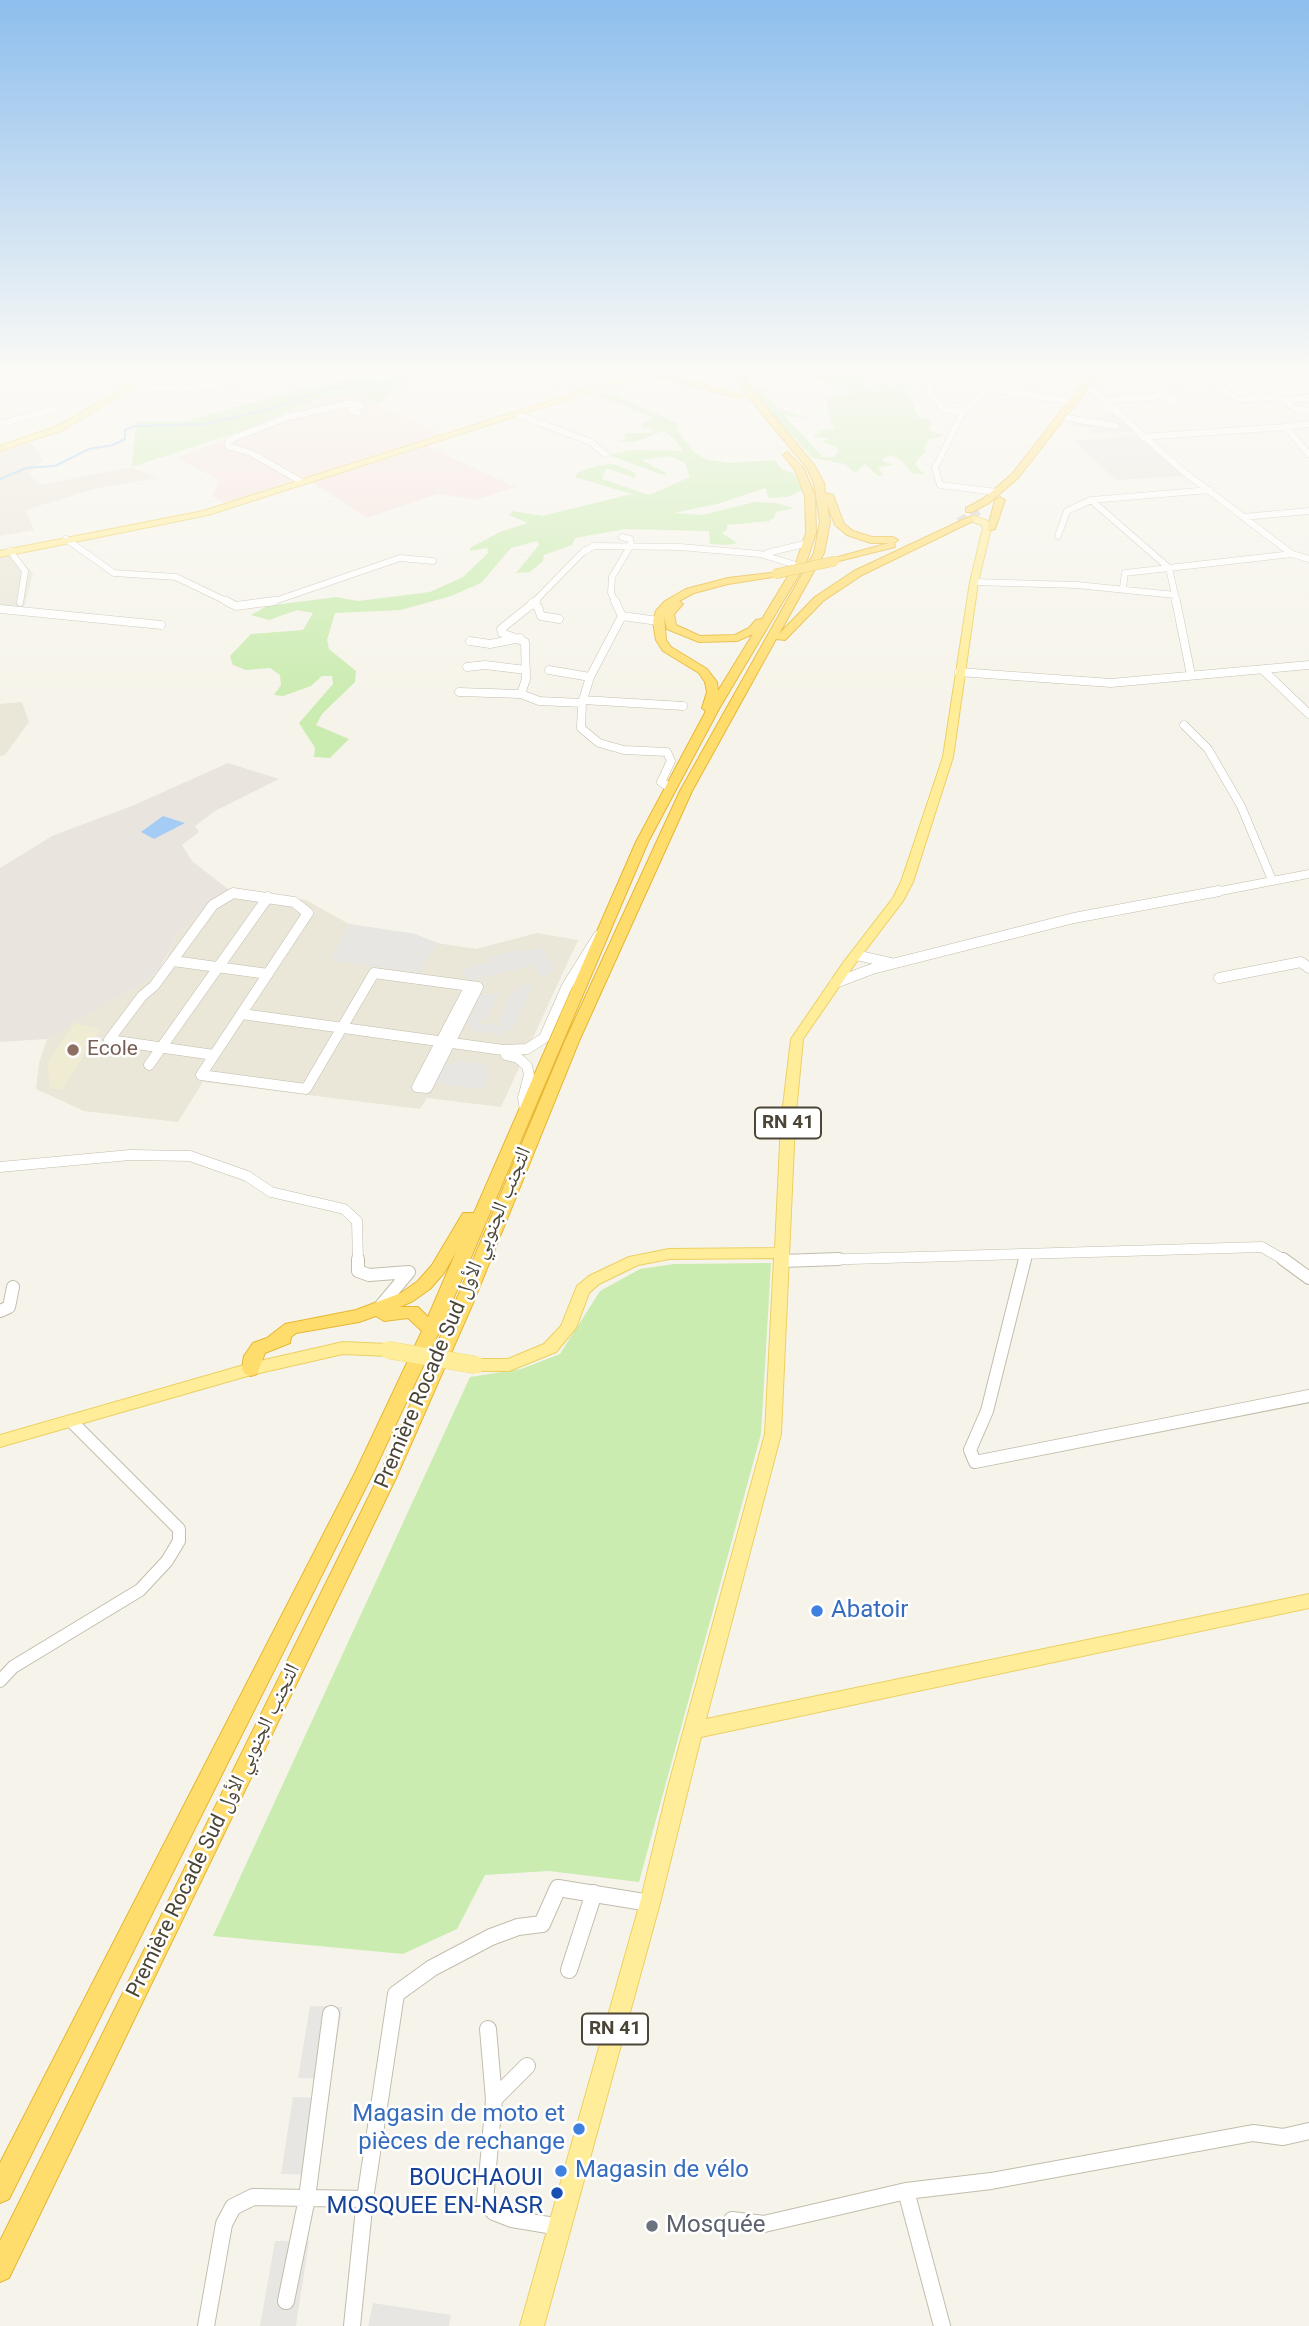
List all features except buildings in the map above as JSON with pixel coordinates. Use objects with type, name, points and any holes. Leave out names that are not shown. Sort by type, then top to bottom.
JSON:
[{"type":"highway","name":"Première Rocade Sud التجنب الجنوبي الأول","points":[[0,2190],[364,1473],[431,1330],[642,842],[779,578],[799,566],[808,543],[813,518],[805,483]]},
{"type":"highway","name":"Première Rocade Sud التجنب الجنوبي الأول","points":[[0,2269],[387,1478],[464,1303],[519,1166],[614,945],[686,791],[819,553],[824,532],[824,505],[817,483]]},
{"type":"highway","points":[[821,483],[840,525],[850,533],[880,541],[920,537]]},
{"type":"highway","name":"RN 41","points":[[986,538],[999,496],[1010,483]]},
{"type":"highway","points":[[858,572],[970,517],[1014,483]]},
{"type":"highway","name":"RN 41","points":[[970,517],[1020,483]]},
{"type":"highway","points":[[834,564],[867,558],[970,517]]},
{"type":"highway","points":[[867,558],[956,520],[970,517]]},
{"type":"highway","points":[[779,578],[753,630],[737,638],[699,639],[671,627],[668,620],[672,608],[689,597],[721,586],[779,578],[920,537]]},
{"type":"highway","points":[[716,741],[786,630],[819,599],[858,572],[920,537]]},
{"type":"highway","points":[[689,755],[713,692],[711,682],[703,671],[667,649],[661,640],[658,621],[668,603],[690,591],[728,581],[779,578]]},
{"type":"highway","points":[[251,1369],[255,1352],[291,1328],[376,1311],[407,1297],[424,1285],[438,1269],[472,1212],[489,1192]]},
{"type":"highway","points":[[274,1341],[403,1311],[417,1313],[431,1330]]},
{"type":"main road","points":[[5,552],[205,513],[300,483]]},
{"type":"main road","points":[[970,517],[986,538]]},
{"type":"main road","points":[[970,517],[986,538]]},
{"type":"main road","name":"RN 41","points":[[532,2326],[650,1903],[693,1730],[773,1434],[788,1124],[797,1039],[835,983],[899,899],[907,882],[948,757],[974,582],[986,538]]},
{"type":"main road","points":[[0,1441],[251,1369],[343,1348],[388,1350],[475,1365],[509,1365],[550,1348],[569,1328],[582,1290],[594,1280],[634,1261],[678,1254],[782,1257]]},
{"type":"main road","points":[[693,1730],[1309,1601]]},
{"type":"street","points":[[937,483],[999,496]]},
{"type":"street","points":[[1200,483],[1292,554],[1309,559]]},
{"type":"street","points":[[1058,536],[1067,511],[1091,500],[1209,490]]},
{"type":"street","points":[[1091,500],[1169,568],[1191,676]]},
{"type":"street","points":[[1243,517],[1309,511]]},
{"type":"street","points":[[622,537],[630,539],[631,545],[612,578],[610,589],[622,617]]},
{"type":"street","points":[[66,540],[114,573],[176,577],[236,606],[269,603],[400,558],[433,561]]},
{"type":"street","points":[[760,554],[808,543]]},
{"type":"street","points":[[521,694],[526,670],[525,642],[502,633],[501,629],[588,548],[631,545],[760,554],[799,566]]},
{"type":"street","points":[[5,552],[25,571],[20,603]]},
{"type":"street","points":[[1123,588],[1125,573],[1292,554]]},
{"type":"street","points":[[974,582],[1123,588],[1175,595]]},
{"type":"street","points":[[532,603],[541,616],[559,620]]},
{"type":"street","points":[[0,609],[161,625]]},
{"type":"street","points":[[622,617],[658,621]]},
{"type":"street","points":[[622,617],[590,677],[583,701],[581,728],[599,743],[624,750],[670,754],[671,761],[661,782],[671,788]]},
{"type":"street","points":[[470,641],[490,644],[520,638]]},
{"type":"street","points":[[467,667],[485,665],[526,670]]},
{"type":"street","points":[[959,672],[1111,683],[1309,665]]},
{"type":"street","points":[[549,670],[590,677]]},
{"type":"street","points":[[1263,670],[1309,714]]},
{"type":"street","points":[[459,692],[521,694],[539,701],[683,706]]},
{"type":"street","points":[[1184,725],[1209,749],[1241,806],[1272,880]]},
{"type":"street","points":[[835,983],[894,964],[1124,907],[1309,874]]},
{"type":"street","points":[[214,1055],[109,1040],[173,961],[209,910],[223,897],[238,893],[298,903],[308,913],[201,1075],[306,1089],[374,972],[474,987],[445,1045]]},
{"type":"street","points":[[149,1065],[197,1007],[219,967],[268,897]]},
{"type":"street","points":[[445,1045],[511,1051],[527,1049],[540,1042],[586,953],[603,930]]},
{"type":"street","points":[[856,956],[894,964]]},
{"type":"street","points":[[173,961],[268,974]]},
{"type":"street","points":[[1219,978],[1301,962],[1309,968]]},
{"type":"street","points":[[241,1016],[514,1057],[524,1062],[529,1075],[523,1098],[525,1110]]},
{"type":"street","points":[[0,1167],[130,1155],[190,1156],[247,1176],[271,1192],[344,1209],[357,1222],[358,1271],[369,1275],[405,1270],[410,1273],[376,1311]]},
{"type":"street","points":[[782,1257],[1262,1247],[1300,1269],[1309,1278]]},
{"type":"street","points":[[1026,1254],[987,1410],[970,1450],[975,1462],[1309,1396]]},
{"type":"street","points":[[0,1311],[9,1307],[13,1287]]},
{"type":"street","points":[[0,1681],[13,1667],[140,1590],[167,1561],[179,1541],[179,1529],[71,1421]]},
{"type":"street","points":[[352,2326],[365,2199],[396,1994],[432,1968],[491,1937],[518,1927],[542,1924],[558,1888],[650,1903]]},
{"type":"street","points":[[569,1970],[594,1894]]},
{"type":"street","points":[[286,2301],[307,2198],[331,2014]]},
{"type":"street","points":[[488,2029],[494,2099],[485,2201],[494,2211],[512,2219],[560,2227]]},
{"type":"street","points":[[494,2099],[527,2066]]},
{"type":"street","points":[[732,2220],[764,2224],[906,2191],[991,2181],[1253,2133],[1283,2137],[1309,2131]]},
{"type":"street","points":[[906,2191],[942,2326]]},
{"type":"street","points":[[206,2326],[224,2224],[233,2207],[253,2197],[365,2199]]},
{"type":"shaded area","points":[[0,483],[38,483],[40,485],[53,483],[130,483],[97,488],[25,510],[34,530],[0,536]]},
{"type":"shaded area","points":[[219,483],[297,483],[228,504],[212,496]]},
{"type":"shaded area","points":[[312,483],[506,483],[516,487],[476,500],[438,494],[367,518]]},
{"type":"shaded area","points":[[0,546],[2,552],[11,550],[33,573],[23,611],[0,609]]},
{"type":"shaded area","points":[[22,702],[29,722],[5,755],[0,756],[0,704]]},
{"type":"shaded area","points":[[228,763],[279,779],[215,811],[195,826],[199,832],[182,845],[192,861],[228,889],[177,935],[160,969],[147,981],[47,1039],[0,1042],[0,868],[52,836],[134,805]]},
{"type":"shaded area","points":[[228,889],[306,900],[349,924],[415,934],[437,943],[476,949],[537,933],[578,940],[501,1107],[427,1098],[420,1109],[203,1082],[178,1122],[84,1111],[36,1089],[39,1063],[47,1039],[147,981],[161,969],[177,935]]},
{"type":"shaded area","points":[[349,924],[415,934],[437,943],[419,973],[331,960]]},
{"type":"shaded area","points":[[542,948],[556,971],[541,976],[534,965],[469,981],[462,970],[492,961],[490,957],[522,949],[524,952]]},
{"type":"shaded area","points":[[521,984],[533,986],[512,1030],[506,1029],[504,1035],[469,1030],[472,1025],[467,1024],[481,995],[499,993],[486,1019],[481,1019],[479,1023],[501,1026],[503,1023],[498,1021],[513,989],[518,989]]},
{"type":"shaded area","name":"Ecole","points":[[75,1023],[101,1029],[62,1090],[50,1088],[47,1062]]},
{"type":"shaded area","points":[[454,1060],[488,1065],[486,1070],[491,1071],[483,1089],[436,1083],[445,1065],[451,1066]]},
{"type":"shaded area","points":[[310,2006],[342,2007],[331,2079],[298,2078]]},
{"type":"shaded area","points":[[293,2097],[326,2098],[314,2175],[281,2174]]},
{"type":"shaded area","points":[[275,2241],[309,2241],[296,2326],[260,2326]]},
{"type":"shaded area","points":[[373,2303],[451,2315],[449,2326],[368,2326]]},
{"type":"green space","points":[[594,483],[612,483],[649,495],[677,483],[799,483],[803,490],[787,497],[769,498],[765,488],[721,503],[674,513],[702,515],[755,502],[776,503],[794,508],[776,512],[774,518],[769,521],[727,525],[727,530],[722,533],[737,543],[710,544],[709,531],[625,529],[575,538],[572,545],[544,555],[543,561],[530,572],[516,573],[539,545],[537,541],[511,548],[481,583],[451,596],[401,610],[335,613],[327,640],[329,649],[356,671],[355,682],[322,714],[316,725],[349,739],[330,758],[314,757],[315,748],[299,723],[333,684],[332,676],[322,676],[311,686],[283,696],[274,695],[281,685],[280,675],[270,668],[246,670],[233,665],[230,656],[251,634],[303,630],[313,613],[297,610],[269,620],[251,615],[267,606],[336,597],[358,601],[430,592],[463,577],[488,553],[487,548],[470,551],[470,548],[500,532],[528,523],[509,515],[513,511],[542,516],[632,494]]},
{"type":"green space","points":[[771,1263],[761,1434],[639,1882],[549,1871],[485,1875],[457,1929],[403,1954],[213,1936],[470,1377],[521,1369],[560,1354],[600,1291],[640,1269],[674,1264]]},
{"type":"water","points":[[163,816],[185,823],[154,839],[141,832]]},
{"type":"tunnel","points":[[959,522],[980,510]]},
{"type":"place","name":"Ecole","points":[[73,1050]]},
{"type":"place","name":"Abatoir","points":[[817,1611]]},
{"type":"place","name":"Magasin de moto et pièces de rechange","points":[[579,2129]]},
{"type":"place","name":"Magasin de vélo","points":[[561,2171]]},
{"type":"place","name":"BOUCHAOUI MOSQUEE EN-NASR","points":[[557,2193]]},
{"type":"place","name":"Mosquée","points":[[652,2226]]}]
